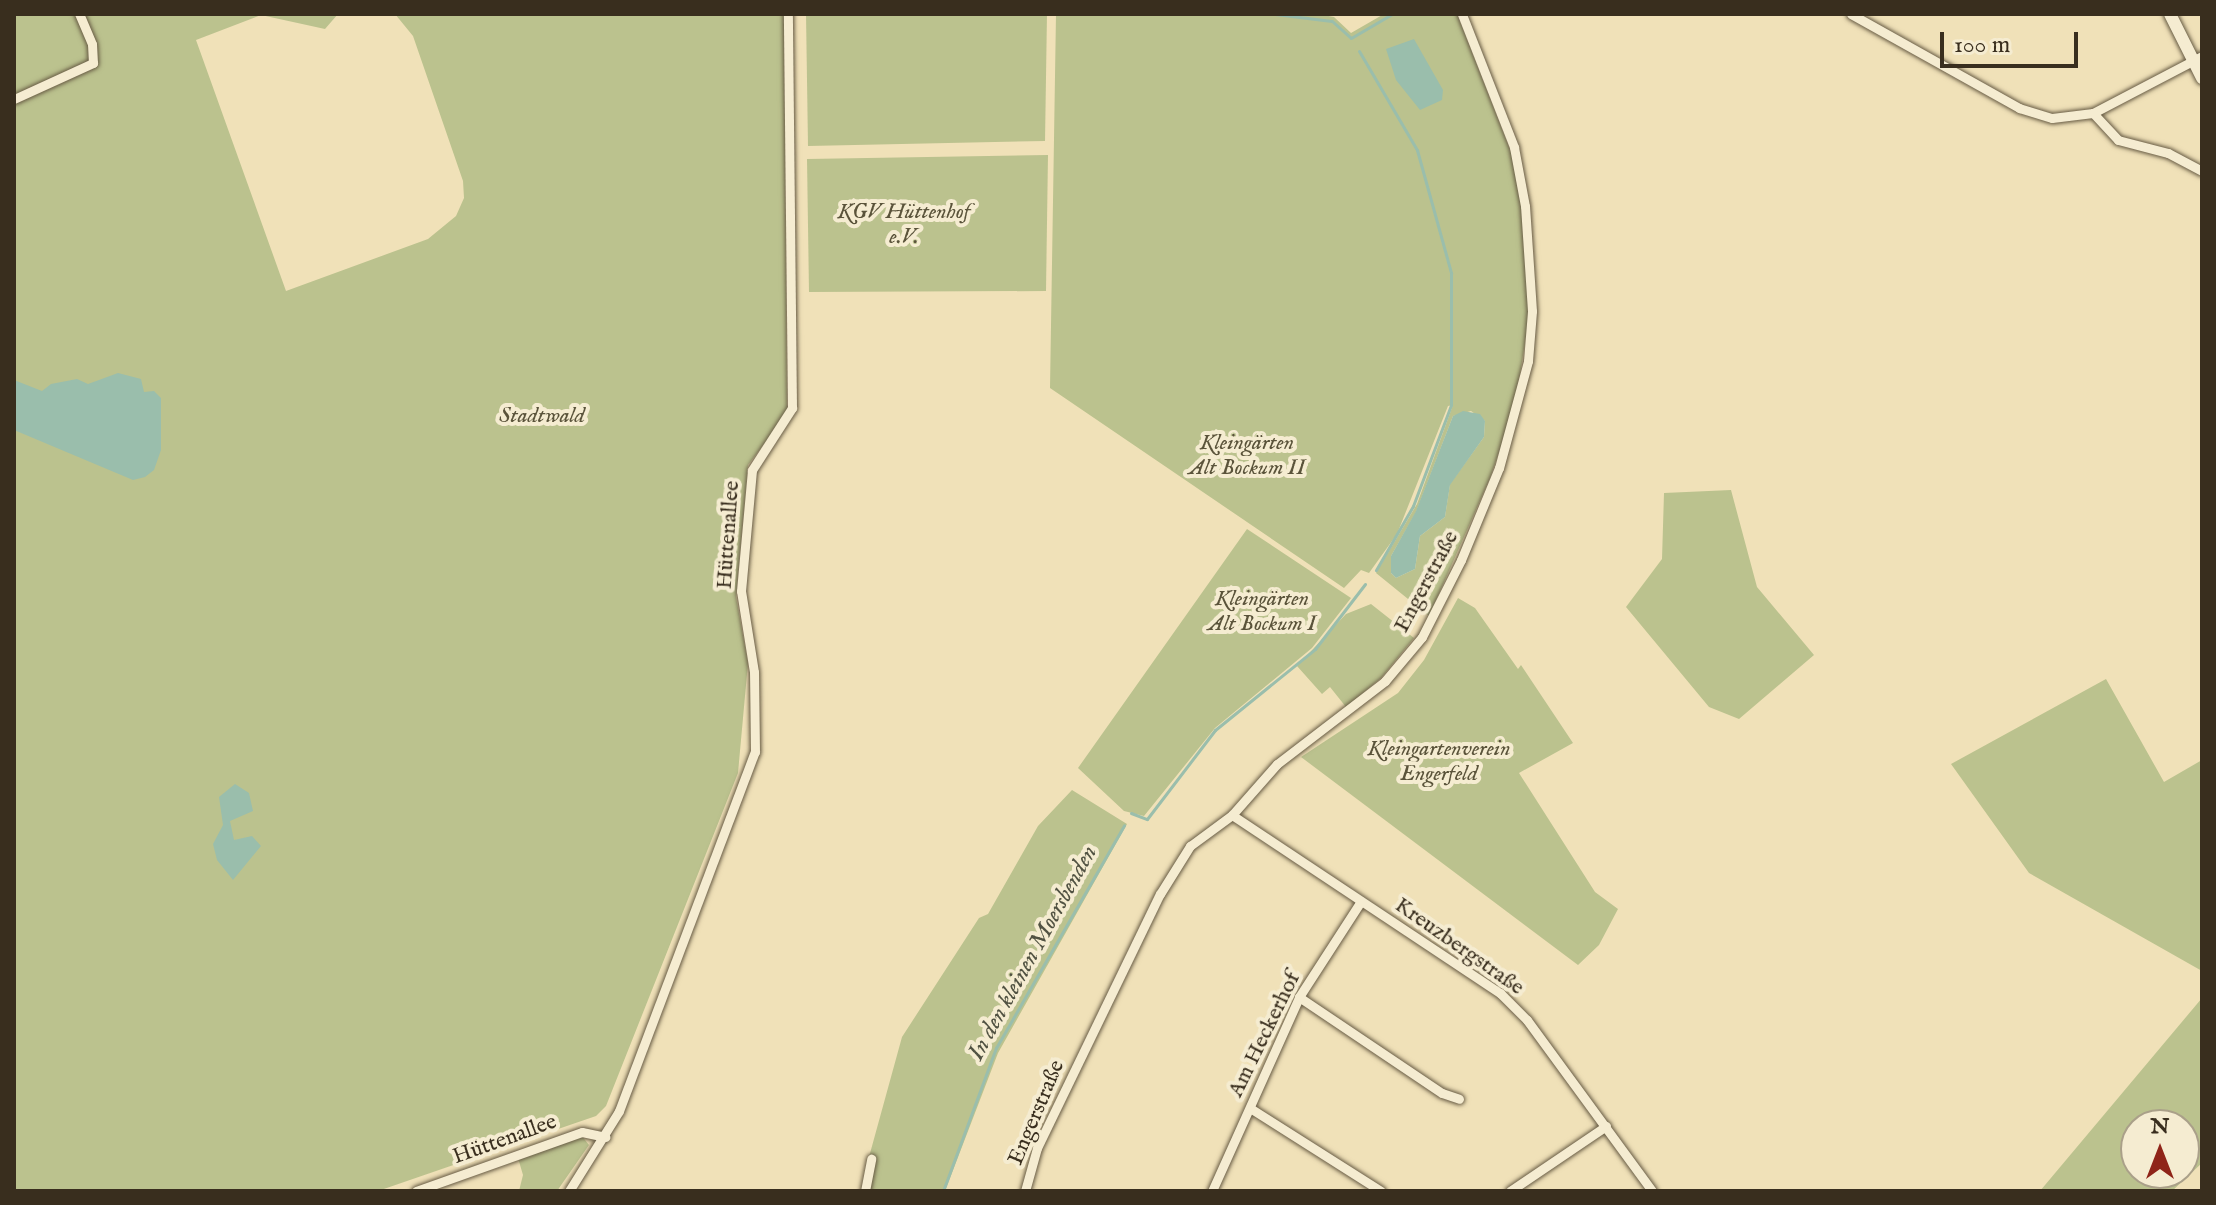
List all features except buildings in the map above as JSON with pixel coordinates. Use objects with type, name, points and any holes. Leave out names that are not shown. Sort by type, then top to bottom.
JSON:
[{"type":"main road","points":[[2170,14],[2198,58],[2202,78]]},
{"type":"street","points":[[14,99],[93,63],[92,44],[79,14]]},
{"type":"street","name":"Hüttenallee","points":[[569,1191],[605,1137],[755,752],[754,672],[741,591],[752,470],[792,408],[788,14]]},
{"type":"street","name":"Engerstraße","points":[[1025,1191],[1037,1148],[1160,894],[1190,846],[1232,815],[1277,764],[1385,681],[1422,637],[1480,515],[1519,402],[1532,311],[1523,192],[1514,147],[1462,14]]},
{"type":"street","points":[[1851,14],[2019,108],[2052,118],[2093,113],[2198,58]]},
{"type":"street","points":[[2093,113],[2118,140],[2168,153],[2202,171]]},
{"type":"street","name":"Kreuzbergstraße","points":[[1232,815],[1500,993],[1527,1020],[1652,1191]]},
{"type":"street","name":"Am Heckerhof","points":[[1212,1191],[1299,997],[1361,901]]},
{"type":"street","points":[[1299,997],[1442,1093],[1459,1099]]},
{"type":"street","points":[[1250,1108],[1381,1191]]},
{"type":"street","points":[[1510,1191],[1606,1126]]},
{"type":"street","name":"Hüttenallee","points":[[416,1191],[582,1132],[605,1137]]},
{"type":"street","points":[[865,1191],[871,1159]]},
{"type":"green space","name":"Stadtwald","points":[[14,14],[338,14],[325,29],[261,15],[196,40],[286,291],[428,239],[456,216],[464,198],[463,181],[413,36],[395,14],[784,14],[787,414],[748,465],[736,597],[748,663],[738,773],[606,1106],[596,1116],[378,1191],[14,1191]]},
{"type":"green space","points":[[806,14],[1047,14],[1045,141],[808,146]]},
{"type":"green space","name":"Kleingärten Alt Bockum II","points":[[1056,14],[1318,14],[1334,17],[1351,33],[1384,14],[1457,14],[1512,155],[1523,209],[1529,317],[1515,406],[1490,478],[1429,616],[1376,573],[1417,504],[1453,405],[1448,406],[1397,534],[1369,573],[1361,570],[1344,588],[1050,388]],"holes":[[[1471,411],[1485,421],[1484,437],[1450,484],[1445,517],[1420,536],[1415,569],[1396,578],[1391,573],[1391,556],[1416,512],[1453,416]]]},
{"type":"green space","name":"KGV Hüttenhof e.V.","points":[[1048,155],[1046,291],[809,292],[807,159]]},
{"type":"green space","points":[[1731,490],[1757,587],[1814,655],[1739,719],[1709,707],[1626,607],[1662,559],[1664,493]]},
{"type":"green space","name":"Kleingärten Alt Bockum I","points":[[1247,529],[1351,598],[1312,648],[1215,728],[1144,816],[1124,811],[1078,768]]},
{"type":"green space","name":"Kleingartenverein Engerfeld","points":[[1458,598],[1475,608],[1518,669],[1521,665],[1573,743],[1519,773],[1595,892],[1618,909],[1599,945],[1578,965],[1301,757],[1398,693],[1424,660]]},
{"type":"green space","points":[[1371,604],[1414,638],[1381,678],[1346,707],[1330,687],[1322,694],[1297,666],[1346,614]]},
{"type":"green space","points":[[2106,679],[2164,782],[2202,760],[2202,971],[2029,873],[1951,764]]},
{"type":"green space","points":[[1072,790],[1127,824],[998,1053],[945,1191],[869,1191],[869,1157],[902,1037],[979,918],[988,914],[1038,826]]},
{"type":"green space","points":[[2202,998],[2202,1163],[2200,1165],[2200,1109],[2120,1109],[2120,1189],[2174,1189],[2040,1191]]},
{"type":"green space","points":[[581,1135],[589,1145],[557,1191],[519,1191],[523,1175],[518,1158]]},
{"type":"shaded area","points":[[1414,39],[1443,90],[1442,100],[1420,110],[1396,80],[1386,49]]},
{"type":"shaded area","points":[[118,373],[141,379],[144,392],[154,391],[161,398],[161,450],[154,470],[145,477],[133,480],[14,430],[14,380],[42,391],[51,384],[77,379],[88,384]]},
{"type":"shaded area","points":[[1463,411],[1480,414],[1485,421],[1484,437],[1450,485],[1445,517],[1420,536],[1415,569],[1396,578],[1391,573],[1391,556],[1416,511],[1453,416]]},
{"type":"shaded area","points":[[235,784],[249,793],[253,811],[230,821],[234,840],[252,836],[261,846],[233,880],[217,860],[213,844],[223,825],[219,797]]},
{"type":"waterway","points":[[1275,14],[1332,21],[1351,38],[1392,14]]},
{"type":"waterway","name":"In den kleinen Moersbenden","points":[[1359,51],[1417,150],[1451,273],[1451,405],[1413,506],[1376,570]]},
{"type":"waterway","name":"In den kleinen Moersbenden","points":[[1131,813],[1147,819],[1215,730],[1315,649],[1365,584]]},
{"type":"waterway","name":"In den kleinen Moersbenden","points":[[943,1191],[996,1048],[1124,825]]}]
